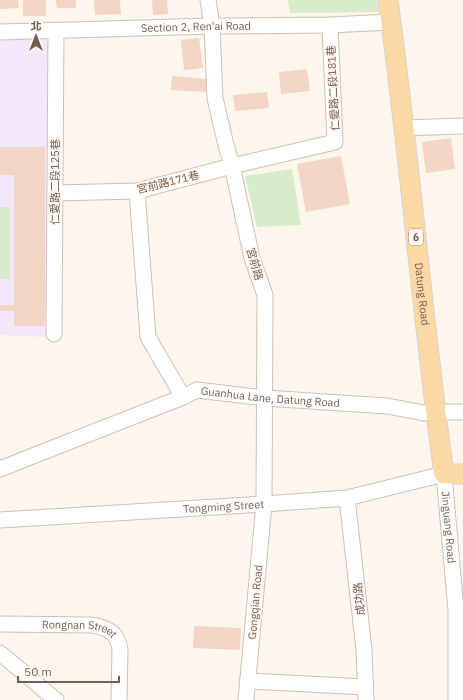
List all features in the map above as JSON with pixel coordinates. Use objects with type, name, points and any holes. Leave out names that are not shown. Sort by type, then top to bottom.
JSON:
[{"type":"main road","name":"Datung Road","points":[[388,0],[404,128],[435,412],[444,474]]},
{"type":"main road","points":[[444,474],[463,474]]},
{"type":"street","name":"宮前路","points":[[208,0],[212,26],[215,98],[232,166],[252,258],[264,295],[264,504]]},
{"type":"street","name":"Section 2, Ren'ai Road","points":[[0,32],[212,26],[330,25],[391,22]]},
{"type":"street","name":"仁愛路二段181巷","points":[[232,166],[335,142],[330,25]]},
{"type":"street","name":"仁愛路二段125巷","points":[[54,334],[56,30]]},
{"type":"street","points":[[404,128],[463,126]]},
{"type":"street","name":"宮前路171巷","points":[[55,193],[136,191],[232,166]]},
{"type":"street","points":[[136,191],[148,337],[183,397]]},
{"type":"street","name":"Guanhua Lane, Datung Road","points":[[0,469],[183,397],[197,390],[264,398],[387,406],[424,413],[463,412]]},
{"type":"street","name":"Tongming Street","points":[[0,520],[347,498],[444,474]]},
{"type":"street","name":"Jinguang Road","points":[[444,474],[456,610],[456,700]]},
{"type":"street","name":"成功路","points":[[347,498],[364,650],[366,693]]},
{"type":"street","name":"Gongqian Road","points":[[246,700],[264,504]]},
{"type":"street","name":"Rongnan Street","points":[[0,624],[92,625],[102,626],[108,629],[115,634],[119,641],[120,700]]},
{"type":"street","points":[[0,654],[56,700]]},
{"type":"street","points":[[247,681],[366,693]]},
{"type":"shaded area","points":[[48,39],[46,337],[0,335],[0,40]]},
{"type":"green space","points":[[288,0],[377,0],[379,12],[290,13]]},
{"type":"green space","points":[[292,169],[301,225],[257,227],[245,176]]},
{"type":"green space","points":[[0,207],[10,207],[10,279],[0,279]]},
{"type":"building","points":[[0,0],[18,0],[19,8],[0,9]]},
{"type":"building","points":[[23,0],[46,0],[46,16],[23,16]]},
{"type":"building","points":[[56,0],[76,0],[76,8],[57,8]]},
{"type":"building","points":[[94,0],[120,0],[121,14],[95,15]]},
{"type":"building","points":[[152,0],[167,0],[168,14],[153,15]]},
{"type":"building","points":[[199,38],[203,68],[184,70],[181,40]]},
{"type":"building","points":[[307,69],[310,91],[281,94],[279,72]]},
{"type":"building","points":[[172,76],[207,79],[206,92],[171,90]]},
{"type":"building","points":[[267,92],[269,108],[235,111],[233,95]]},
{"type":"building","points":[[451,138],[455,169],[426,173],[422,142]]},
{"type":"building","points":[[0,147],[45,147],[45,326],[14,326],[14,311],[0,311],[0,305],[14,305],[14,175],[0,175]]},
{"type":"building","points":[[341,156],[350,204],[306,212],[297,164]]},
{"type":"building","points":[[194,626],[241,628],[240,650],[193,648]]}]
